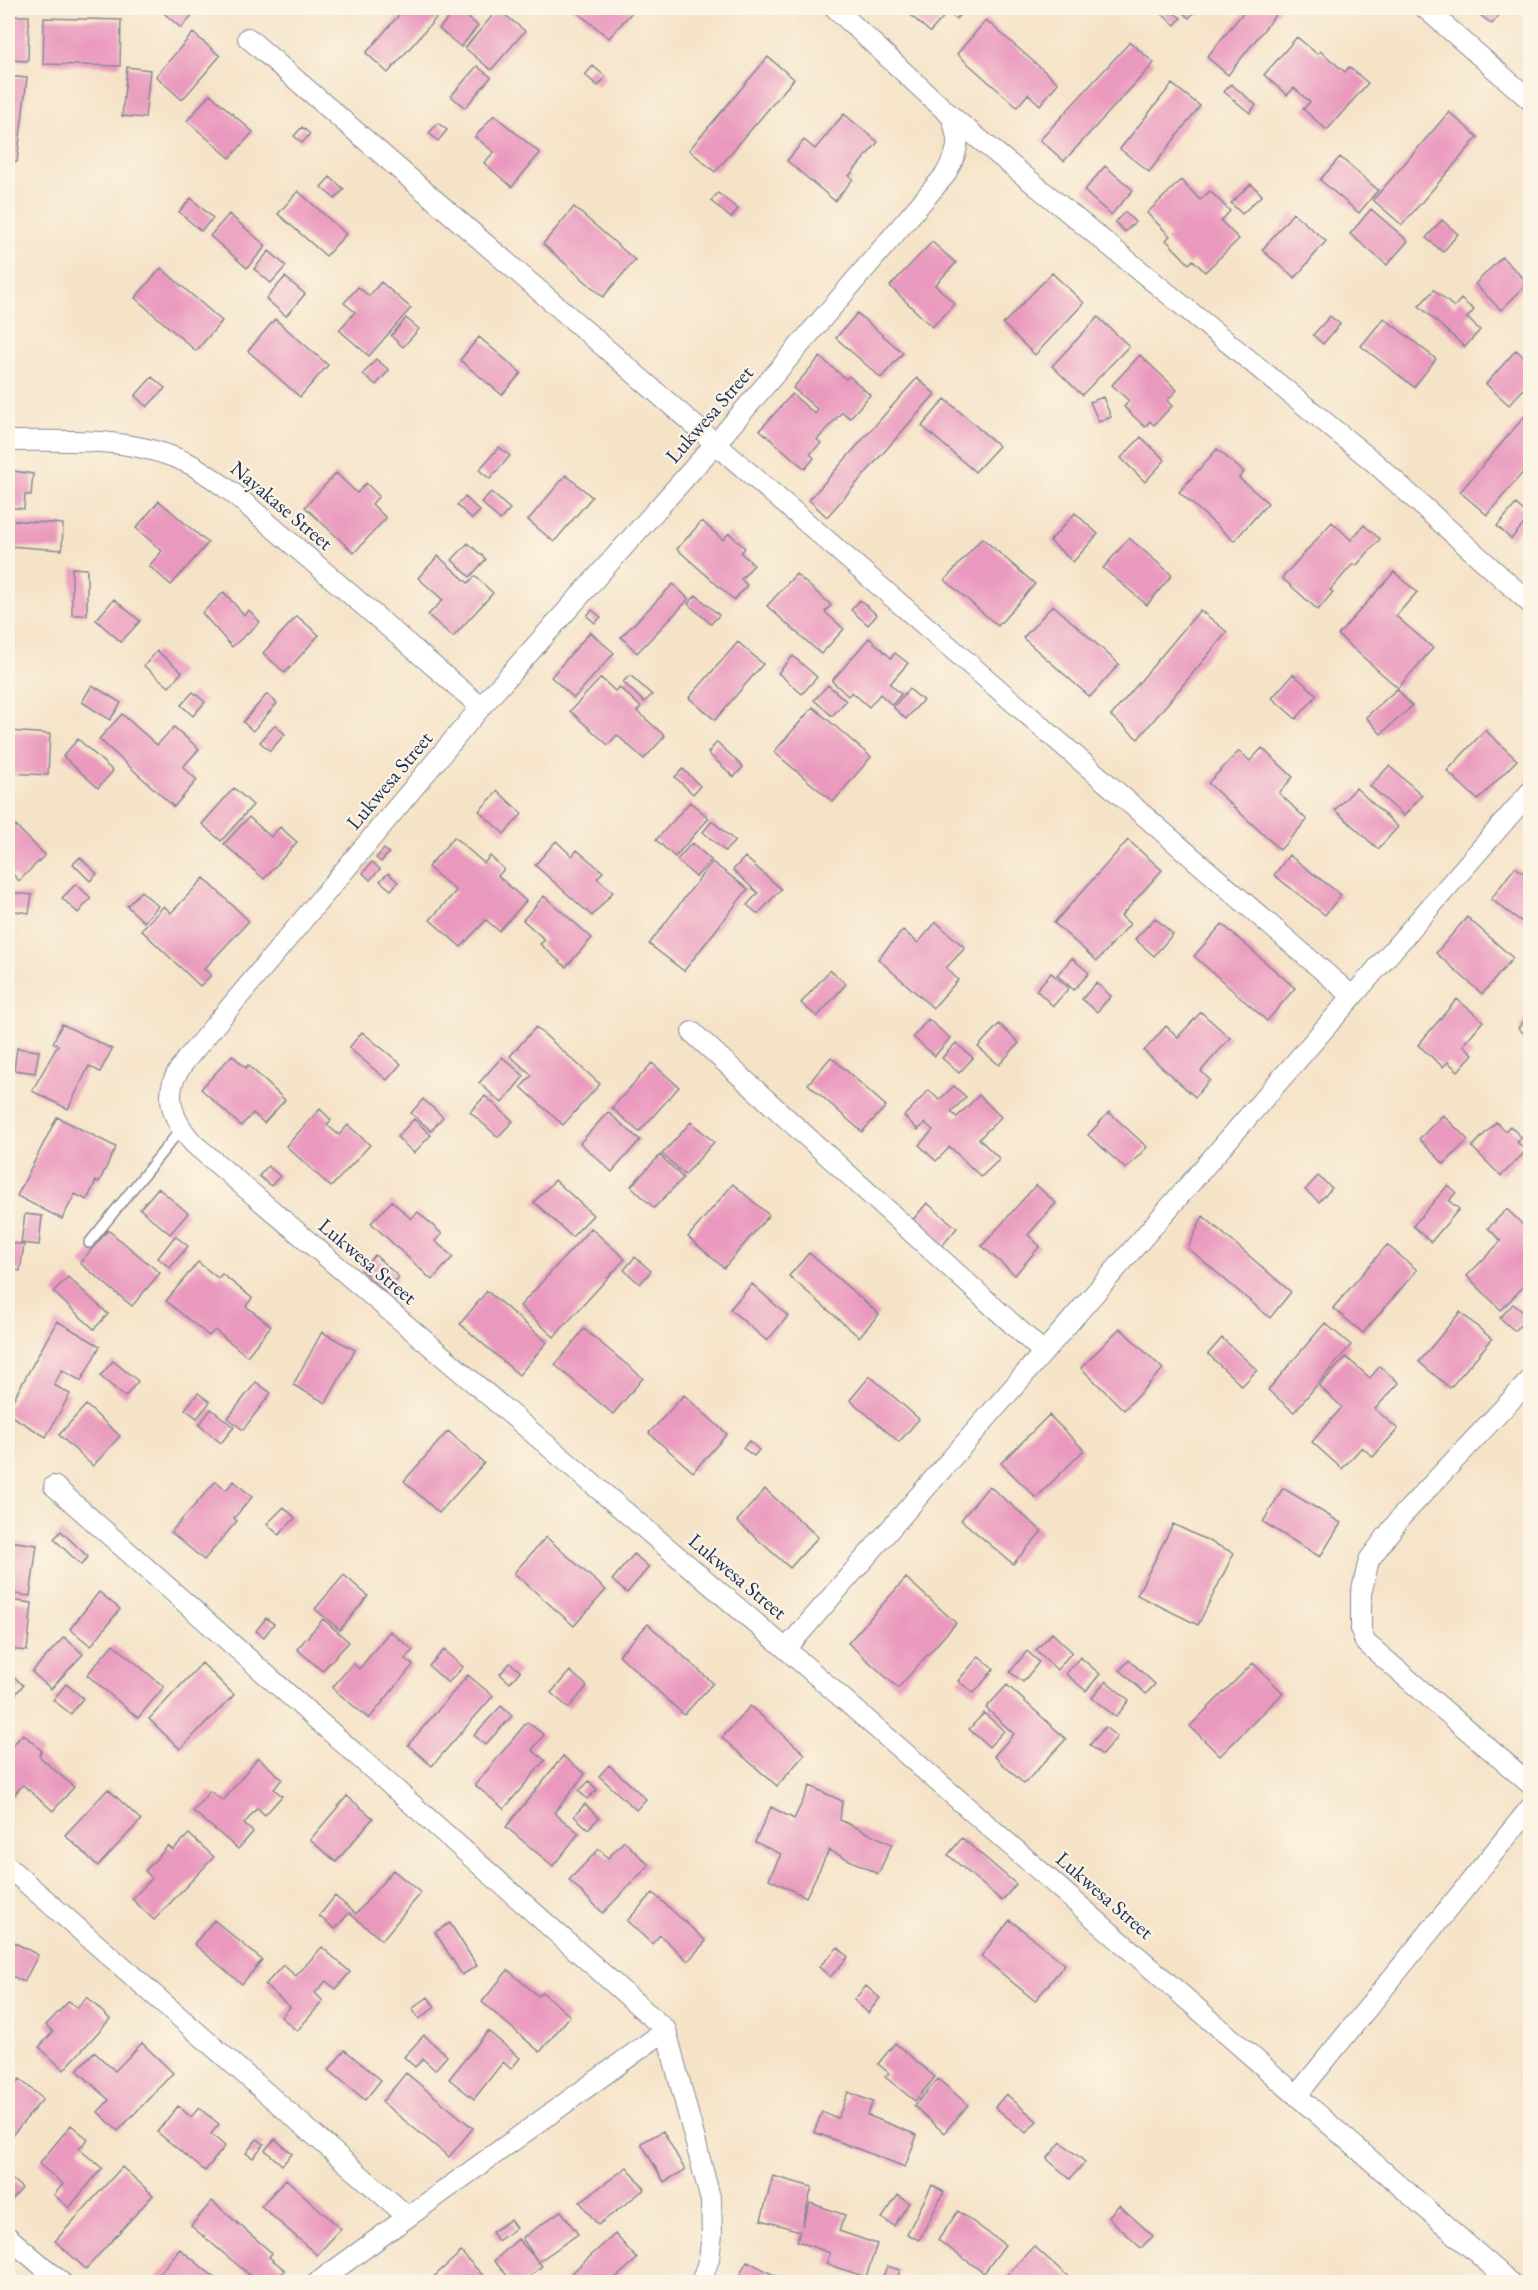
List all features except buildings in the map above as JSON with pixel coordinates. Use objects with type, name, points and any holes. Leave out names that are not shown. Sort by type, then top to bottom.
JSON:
[{"type":"street","points":[[835,8],[951,117],[1375,463],[1530,603]]},
{"type":"street","points":[[1425,8],[1530,100]]},
{"type":"street","points":[[248,38],[1352,996]]},
{"type":"street","name":"Lukwesa Street","points":[[951,117],[958,136],[956,153],[945,175],[716,443],[481,707],[185,1061],[173,1082],[171,1103],[181,1130],[194,1144],[786,1649],[1510,2283]]},
{"type":"street","name":"Nayakase Street","points":[[8,441],[115,442],[146,448],[192,465],[232,493],[481,707]]},
{"type":"street","points":[[786,1649],[1530,792]]},
{"type":"street","points":[[692,1032],[1043,1352]]},
{"type":"street","points":[[1530,1380],[1401,1517],[1369,1560],[1361,1594],[1361,1630],[1365,1642],[1530,1784]]},
{"type":"street","points":[[54,1486],[666,2030],[711,2201],[712,2234],[709,2259],[702,2283]]},
{"type":"street","points":[[1298,2095],[1530,1808]]},
{"type":"street","points":[[8,1867],[408,2217]]},
{"type":"street","points":[[318,2283],[666,2030]]},
{"type":"street","points":[[8,2237],[61,2283]]},
{"type":"lane","points":[[89,1243],[181,1130]]}]
